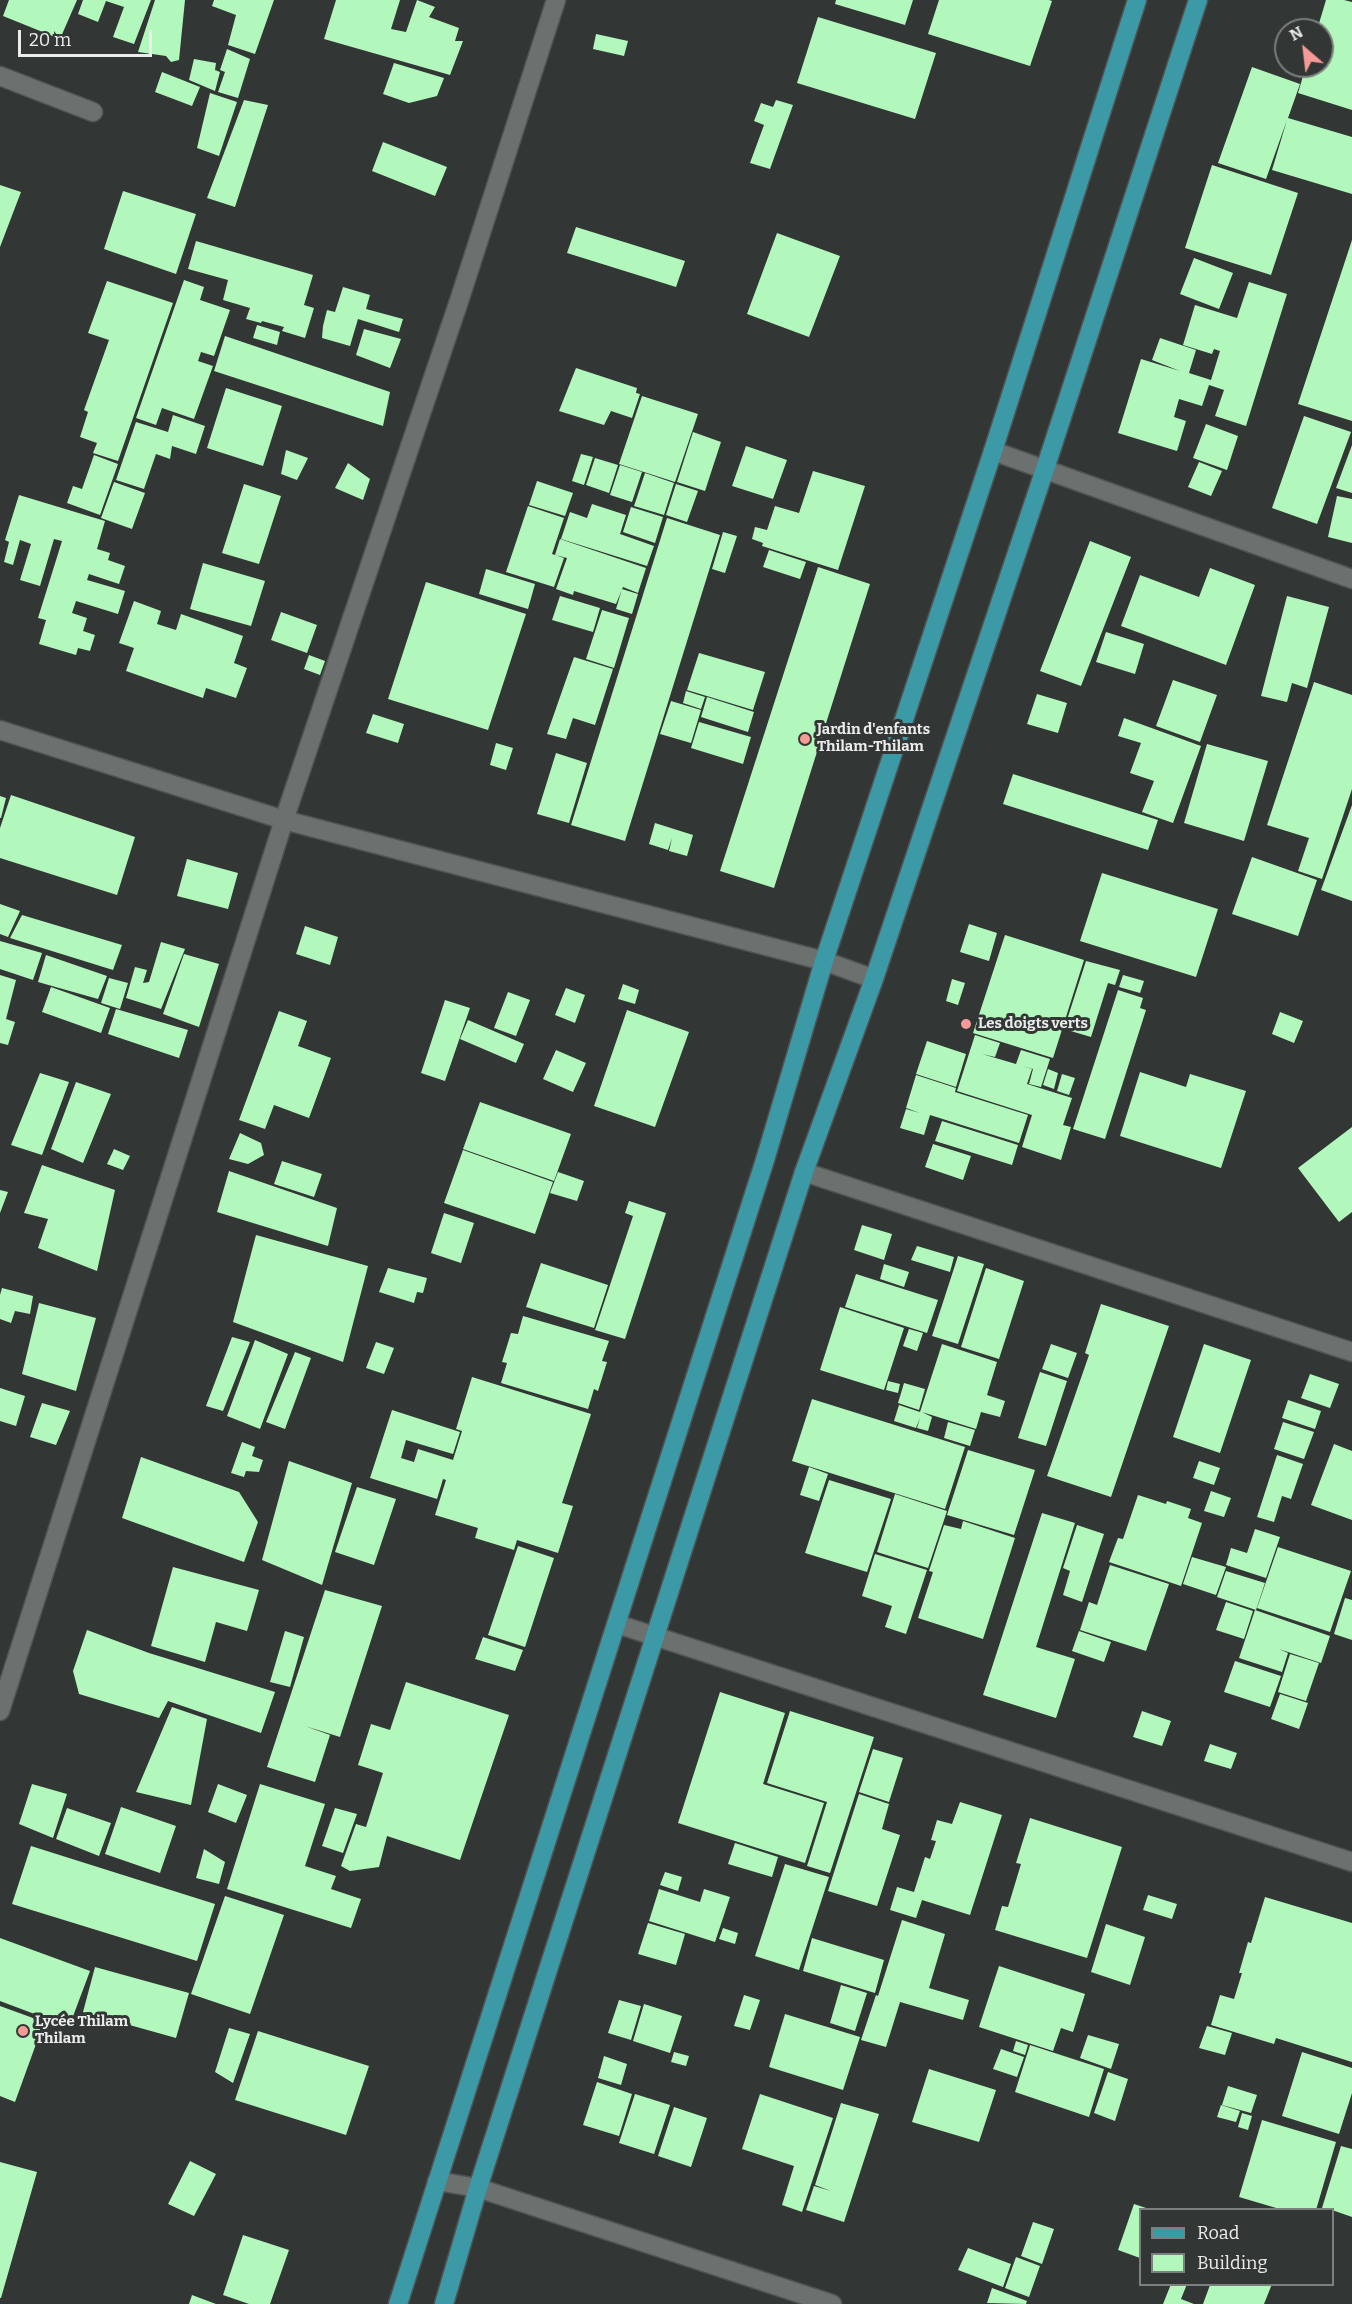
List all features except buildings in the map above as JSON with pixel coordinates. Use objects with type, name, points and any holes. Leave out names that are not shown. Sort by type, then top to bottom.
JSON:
[{"type":"main road","points":[[398,2304],[765,1160],[824,962],[993,451],[1137,0]]},
{"type":"main road","points":[[444,2304],[478,2188],[804,1172],[874,979],[1045,469],[1198,0]]},
{"type":"street","points":[[0,1711],[284,820],[460,298],[556,0]]},
{"type":"street","points":[[0,76],[93,112]]},
{"type":"street","points":[[993,451],[1352,579]]},
{"type":"street","points":[[0,730],[284,820],[824,962],[874,979]]},
{"type":"street","points":[[804,1172],[1352,1352]]},
{"type":"street","points":[[617,1624],[1352,1862]]},
{"type":"street","points":[[437,2181],[478,2188],[832,2304]]},
{"type":"place","name":"Jardin d'enfants Thilam-Thilam","points":[[805,739]]},
{"type":"place","name":"Les doigts verts","points":[[966,1024]]},
{"type":"place","name":"Lycée Thilam Thilam","points":[[23,2031]]}]
